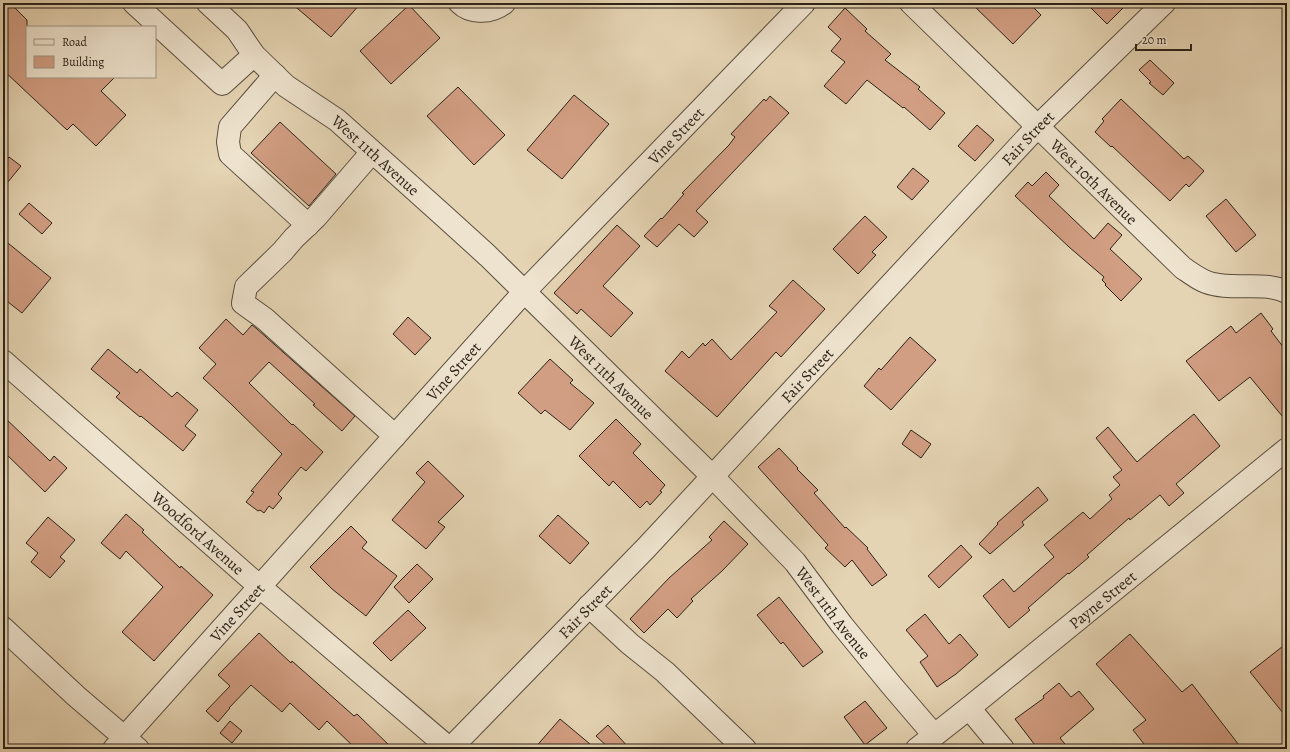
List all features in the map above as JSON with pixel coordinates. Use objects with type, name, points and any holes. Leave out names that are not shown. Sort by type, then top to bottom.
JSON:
[{"type":"street","points":[[134,3],[222,84],[254,55]]},
{"type":"street","name":"West 11th Avenue","points":[[208,3],[237,30],[254,55],[286,86],[338,120],[488,256],[712,477],[795,562],[842,625],[934,735]]},
{"type":"street","points":[[460,3],[475,10],[488,11],[504,3]]},
{"type":"street","name":"Vine Street","points":[[126,745],[259,586],[524,292],[804,3]]},
{"type":"street","name":"West 10th Avenue","points":[[911,3],[1191,274],[1212,284],[1225,286],[1267,286],[1287,292]]},
{"type":"street","name":"Fair Street","points":[[450,749],[712,477],[1038,126],[1164,3]]},
{"type":"street","points":[[275,75],[230,127],[228,142],[230,154],[308,225]]},
{"type":"street","points":[[372,152],[308,225],[246,287],[243,304],[264,319],[395,436]]},
{"type":"street","name":"Woodford Avenue","points":[[3,361],[259,586],[450,749]]},
{"type":"street","name":"Payne Street","points":[[917,749],[1287,449]]},
{"type":"street","points":[[589,606],[630,644],[665,672],[745,749]]},
{"type":"street","points":[[3,628],[126,745]]},
{"type":"street","points":[[969,708],[1003,749]]},
{"type":"building","points":[[3,3],[10,3],[27,20],[26,78],[114,78],[101,91],[126,115],[96,146],[73,124],[67,130],[3,70]]},
{"type":"building","points":[[291,3],[361,3],[331,37]]},
{"type":"building","points":[[971,3],[1029,3],[1041,15],[1013,44]]},
{"type":"building","points":[[1086,3],[1128,3],[1107,24]]},
{"type":"building","points":[[409,5],[440,38],[391,84],[360,51]]},
{"type":"building","points":[[845,8],[867,29],[865,31],[891,54],[885,60],[920,87],[918,89],[945,113],[930,130],[904,107],[903,108],[867,80],[846,104],[824,86],[845,62],[831,51],[841,39],[828,27]]},
{"type":"building","points":[[1150,60],[1174,83],[1163,95],[1149,83],[1151,82],[1139,70]]},
{"type":"building","points":[[458,87],[505,135],[474,165],[427,116]]},
{"type":"building","points":[[574,95],[609,124],[562,179],[527,150]]},
{"type":"building","points":[[770,96],[789,113],[696,211],[708,222],[694,237],[679,224],[657,247],[644,236],[661,218],[662,219],[684,194],[682,193],[729,145],[735,137],[731,134],[764,99],[766,101]]},
{"type":"building","points":[[1121,99],[1184,159],[1188,156],[1204,171],[1189,187],[1186,184],[1170,201],[1112,146],[1111,147],[1095,132],[1104,121],[1102,119]]},
{"type":"building","points":[[280,122],[336,174],[309,206],[251,153]]},
{"type":"building","points":[[977,125],[994,140],[975,161],[958,146]]},
{"type":"building","points":[[9,157],[21,166],[3,188],[3,165]]},
{"type":"building","points":[[913,168],[929,181],[912,200],[897,187]]},
{"type":"building","points":[[1046,172],[1059,185],[1049,196],[1094,239],[1108,223],[1122,235],[1110,249],[1142,279],[1121,301],[1105,285],[1106,284],[1102,280],[1104,277],[1069,247],[1015,196],[1028,182],[1032,186]]},
{"type":"building","points":[[1226,199],[1256,235],[1236,252],[1206,216]]},
{"type":"building","points":[[29,203],[52,223],[42,234],[19,214]]},
{"type":"building","points":[[865,216],[887,237],[872,252],[876,255],[858,274],[833,249]]},
{"type":"building","points":[[617,225],[640,246],[603,286],[633,313],[611,337],[581,309],[577,314],[554,293]]},
{"type":"building","points":[[3,239],[51,278],[22,313],[3,298]]},
{"type":"building","points":[[793,280],[825,309],[781,357],[776,352],[717,417],[665,371],[682,351],[689,358],[703,343],[705,346],[712,339],[731,360],[777,312],[769,306]]},
{"type":"building","points":[[1261,313],[1273,329],[1271,331],[1287,352],[1287,422],[1250,377],[1219,401],[1186,361],[1231,326],[1236,333]]},
{"type":"building","points":[[408,317],[431,338],[415,355],[393,334]]},
{"type":"building","points":[[226,319],[243,335],[252,325],[355,416],[342,431],[269,362],[249,383],[292,425],[293,424],[323,452],[306,471],[301,467],[278,494],[282,498],[273,509],[269,506],[264,513],[260,510],[258,511],[246,502],[254,492],[251,491],[282,454],[203,378],[216,364],[199,348]]},
{"type":"building","points":[[910,337],[936,360],[891,410],[864,386],[879,368],[881,370]]},
{"type":"building","points":[[108,349],[137,373],[140,369],[172,397],[177,392],[198,410],[185,426],[196,435],[183,451],[116,397],[120,393],[91,369]]},
{"type":"building","points":[[550,359],[573,380],[570,383],[594,403],[570,430],[545,410],[541,414],[518,393]]},
{"type":"building","points":[[1194,414],[1220,446],[1176,484],[1184,493],[1169,506],[1160,495],[1130,520],[1129,518],[1087,555],[1089,557],[1028,608],[1030,610],[1009,628],[983,596],[1003,579],[1014,592],[1054,557],[1044,545],[1083,512],[1090,519],[1112,499],[1109,495],[1120,485],[1113,477],[1122,470],[1096,438],[1108,427],[1137,462]]},
{"type":"building","points":[[3,416],[50,461],[54,456],[67,468],[45,492],[3,451]]},
{"type":"building","points":[[616,419],[641,444],[633,453],[665,485],[660,491],[662,492],[650,505],[647,501],[640,508],[613,481],[609,486],[579,456]]},
{"type":"building","points":[[911,430],[931,444],[921,458],[902,444]]},
{"type":"building","points":[[779,448],[818,490],[814,493],[845,528],[846,527],[868,548],[867,549],[887,575],[872,586],[852,560],[845,567],[825,548],[828,545],[758,467]]},
{"type":"building","points":[[428,461],[464,496],[438,522],[445,527],[426,549],[392,520],[425,482],[416,473]]},
{"type":"building","points":[[1038,487],[1048,500],[1022,522],[1024,525],[990,554],[979,544],[998,524],[997,523]]},
{"type":"building","points":[[126,514],[144,530],[142,532],[180,568],[181,566],[213,595],[154,661],[122,632],[163,587],[126,551],[120,559],[101,543]]},
{"type":"building","points":[[558,515],[589,543],[570,564],[539,536]]},
{"type":"building","points":[[48,517],[75,540],[60,557],[65,561],[50,578],[31,562],[38,553],[26,543]]},
{"type":"building","points":[[724,521],[748,544],[722,571],[691,599],[693,601],[677,618],[668,609],[644,633],[630,619],[669,578],[712,540],[709,537]]},
{"type":"building","points":[[351,526],[367,542],[362,548],[397,576],[366,616],[332,589],[310,567]]},
{"type":"building","points":[[961,545],[972,557],[939,588],[928,576]]},
{"type":"building","points":[[417,564],[433,579],[409,603],[394,587]]},
{"type":"building","points":[[779,597],[823,652],[803,667],[783,642],[781,644],[757,615]]},
{"type":"building","points":[[408,610],[426,628],[391,661],[373,643]]},
{"type":"building","points":[[925,614],[949,644],[960,634],[978,655],[956,674],[937,687],[920,662],[928,656],[906,630]]},
{"type":"building","points":[[259,633],[291,663],[292,661],[354,716],[357,714],[393,749],[356,749],[327,721],[319,730],[290,703],[282,712],[251,685],[218,722],[206,711],[230,686],[218,675]]},
{"type":"building","points":[[1130,634],[1182,692],[1192,684],[1242,749],[1148,749],[1133,730],[1146,720],[1096,664]]},
{"type":"building","points":[[1287,643],[1287,718],[1250,672]]},
{"type":"building","points":[[1059,683],[1071,697],[1079,691],[1094,709],[1060,738],[1069,749],[1038,749],[1015,719],[1044,698],[1043,696]]},
{"type":"building","points":[[865,701],[887,728],[865,745],[844,717]]},
{"type":"building","points":[[560,719],[596,749],[534,749]]},
{"type":"building","points":[[230,721],[242,731],[232,743],[220,733]]},
{"type":"building","points":[[608,725],[630,749],[610,749],[596,736]]}]
